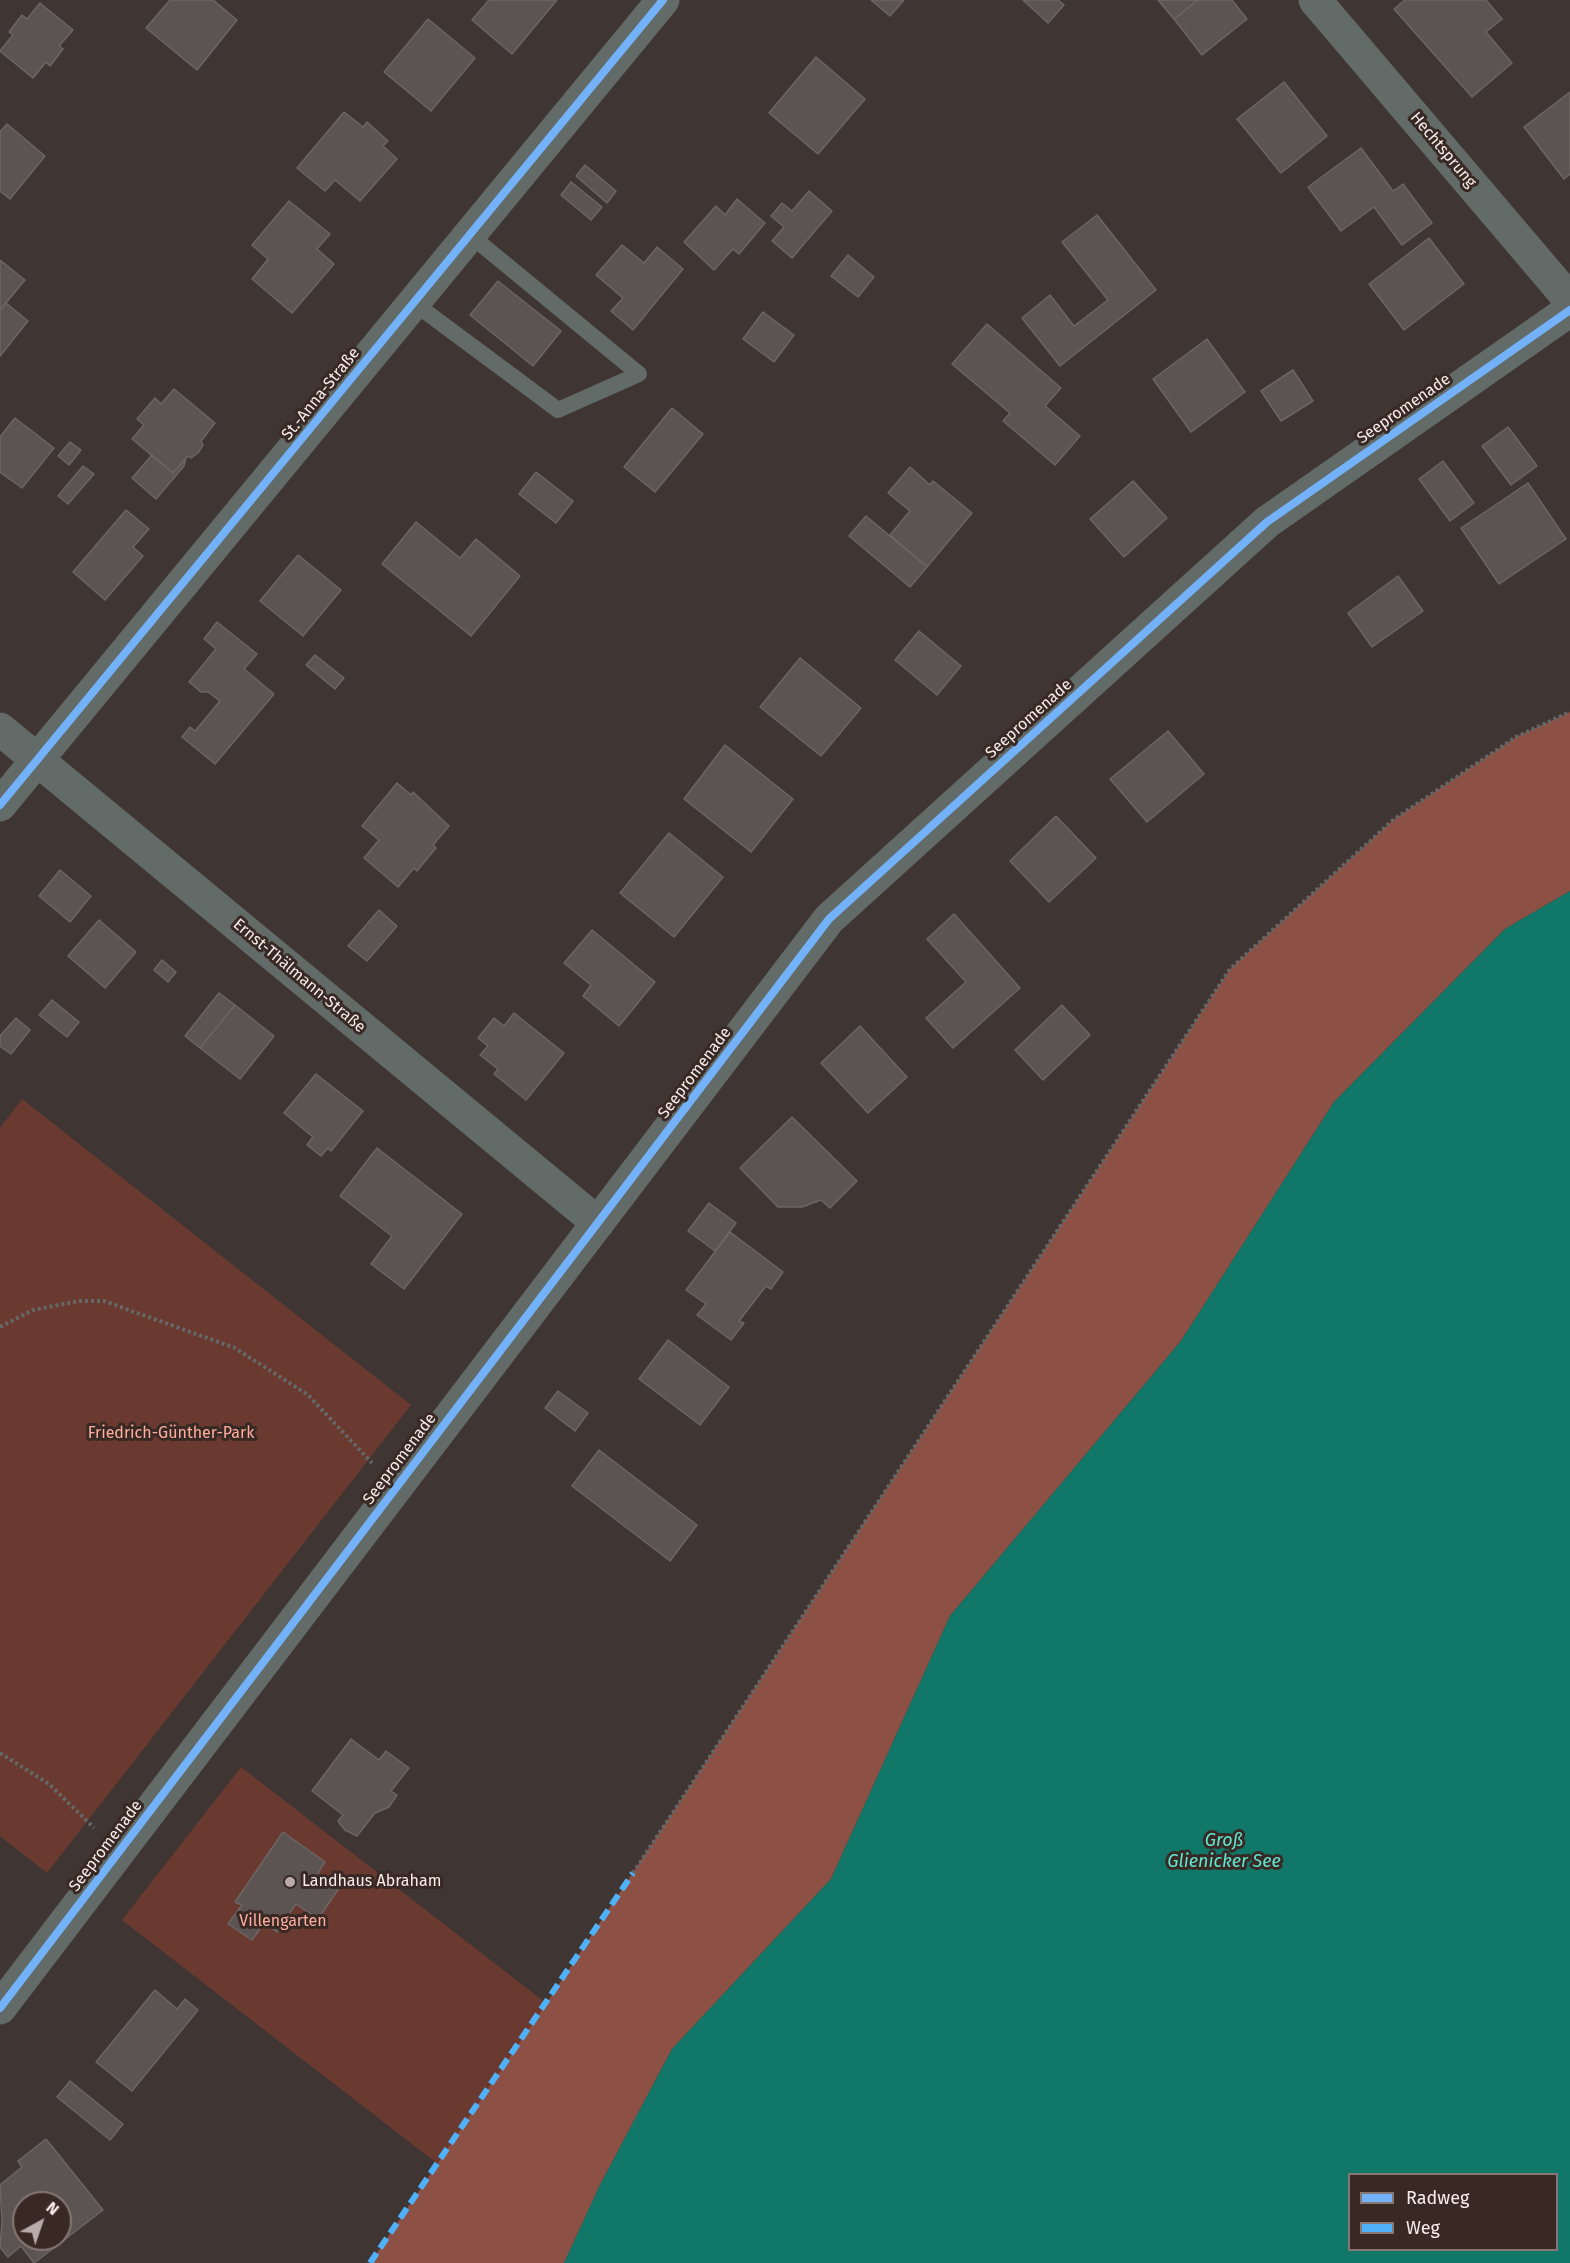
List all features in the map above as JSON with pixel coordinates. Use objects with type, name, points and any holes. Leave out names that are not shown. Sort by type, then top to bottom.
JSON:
[{"type":"street","name":"St.-Anna-Straße","points":[[0,805],[663,0]]},
{"type":"street","name":"Hechtsprung","points":[[1316,0],[1570,300]]},
{"type":"street","name":"Seepromenade","points":[[0,2008],[829,919],[1267,522],[1570,310]]},
{"type":"street","name":"Ernst-Thälmann-Straße","points":[[0,729],[597,1223]]},
{"type":"lane","points":[[414,303],[558,410],[639,374],[470,235]]},
{"type":"path","points":[[633,1873],[1230,969],[1393,820],[1516,737],[1570,712]]},
{"type":"path","points":[[0,1327],[33,1311],[79,1301],[104,1301],[235,1348],[308,1395],[368,1460],[398,1484]]},
{"type":"path","points":[[0,1753],[49,1784],[118,1852]]},
{"type":"green space","name":"Friedrich-Günther-Park","points":[[22,1099],[411,1405],[47,1873],[0,1836],[0,1128]]},
{"type":"green space","name":"Villengarten","points":[[241,1767],[648,2082],[557,2256],[122,1920]]},
{"type":"shaded area","points":[[1570,712],[1570,891],[1505,929],[1334,1102],[1181,1341],[950,1616],[831,1879],[672,2049],[600,2185],[564,2263],[370,2263],[546,2004],[1230,969],[1393,820],[1516,737]]},
{"type":"water","name":"Groß Glienicker See","points":[[1570,891],[1570,2263],[564,2263],[600,2185],[672,2049],[831,1879],[950,1616],[1181,1341],[1334,1102],[1505,929]]},
{"type":"building","points":[[170,0],[213,0],[237,20],[197,70],[146,28]]},
{"type":"building","points":[[489,0],[557,0],[512,54],[472,20]]},
{"type":"building","points":[[871,0],[904,0],[890,16]]},
{"type":"building","points":[[1023,0],[1058,0],[1064,5],[1048,23]]},
{"type":"building","points":[[1158,0],[1198,0],[1174,19]]},
{"type":"building","points":[[1198,0],[1232,0],[1247,19],[1202,55],[1174,19]]},
{"type":"building","points":[[1405,0],[1486,0],[1502,19],[1486,32],[1512,63],[1472,97],[1394,9]]},
{"type":"building","points":[[40,3],[73,30],[59,46],[63,49],[50,66],[46,62],[33,78],[0,51],[13,35],[9,32],[22,15],[27,19]]},
{"type":"building","points":[[428,19],[475,58],[431,111],[384,72]]},
{"type":"building","points":[[816,57],[865,99],[818,154],[769,113]]},
{"type":"building","points":[[1284,82],[1327,136],[1281,173],[1237,119]]},
{"type":"building","points":[[1570,92],[1570,174],[1564,179],[1524,127]]},
{"type":"building","points":[[344,112],[363,127],[367,122],[388,141],[383,146],[397,159],[360,201],[335,180],[325,191],[297,168]]},
{"type":"building","points":[[7,124],[45,156],[10,199],[0,191],[0,132]]},
{"type":"building","points":[[1361,148],[1393,191],[1403,184],[1432,223],[1402,245],[1374,207],[1341,231],[1308,187]]},
{"type":"building","points":[[585,165],[616,191],[607,203],[576,176]]},
{"type":"building","points":[[571,182],[602,207],[591,220],[561,195]]},
{"type":"building","points":[[809,191],[832,211],[792,258],[772,241],[784,227],[771,216],[782,203],[792,211]]},
{"type":"building","points":[[737,199],[765,223],[739,254],[733,249],[714,270],[684,242],[716,206],[725,215]]},
{"type":"building","points":[[289,201],[330,234],[317,249],[334,264],[292,313],[252,279],[268,259],[252,245]]},
{"type":"building","points":[[1097,215],[1156,290],[1060,366],[1022,318],[1050,295],[1074,326],[1108,300],[1062,242]]},
{"type":"building","points":[[1429,238],[1464,284],[1404,330],[1369,284]]},
{"type":"building","points":[[622,245],[644,263],[657,247],[683,269],[633,330],[611,311],[623,298],[596,275]]},
{"type":"building","points":[[848,255],[874,277],[858,297],[831,276]]},
{"type":"building","points":[[0,260],[25,280],[0,310]]},
{"type":"building","points":[[498,281],[561,331],[533,366],[470,315]]},
{"type":"building","points":[[6,303],[28,321],[0,356],[0,310]]},
{"type":"building","points":[[763,312],[794,335],[774,362],[743,339]]},
{"type":"building","points":[[987,324],[1061,388],[1045,406],[1080,436],[1055,465],[1003,421],[1010,413],[952,364]]},
{"type":"building","points":[[1207,339],[1245,392],[1191,432],[1153,379]]},
{"type":"building","points":[[1293,370],[1313,401],[1281,421],[1261,391]]},
{"type":"building","points":[[174,389],[215,423],[201,441],[203,445],[198,453],[191,458],[188,456],[173,473],[132,439],[144,425],[137,419],[155,398],[161,404]]},
{"type":"building","points":[[672,408],[703,434],[655,492],[624,467]]},
{"type":"building","points":[[15,418],[54,448],[22,488],[0,472],[0,437]]},
{"type":"building","points":[[1508,427],[1537,466],[1511,485],[1482,446]]},
{"type":"building","points":[[70,442],[81,450],[69,465],[58,456]]},
{"type":"building","points":[[152,455],[173,473],[186,458],[184,466],[156,499],[132,478]]},
{"type":"building","points":[[1443,461],[1474,503],[1450,521],[1419,479]]},
{"type":"building","points":[[83,466],[94,474],[68,504],[58,496]]},
{"type":"building","points":[[910,467],[930,485],[933,481],[972,513],[927,567],[890,535],[910,511],[888,493]]},
{"type":"building","points":[[536,472],[573,501],[556,523],[519,494]]},
{"type":"building","points":[[1133,481],[1167,518],[1124,557],[1090,519]]},
{"type":"building","points":[[1528,483],[1566,539],[1499,584],[1461,528]]},
{"type":"building","points":[[126,510],[149,529],[133,547],[143,556],[105,600],[73,572]]},
{"type":"building","points":[[866,516],[927,567],[910,587],[849,536]]},
{"type":"building","points":[[416,522],[460,558],[476,539],[520,576],[471,636],[382,564]]},
{"type":"building","points":[[298,555],[341,590],[303,636],[260,601]]},
{"type":"building","points":[[1398,576],[1423,611],[1372,647],[1348,613]]},
{"type":"building","points":[[217,622],[257,654],[244,669],[274,694],[215,764],[182,737],[190,727],[195,731],[220,701],[208,692],[201,692],[189,682],[216,649],[204,639]]},
{"type":"building","points":[[919,631],[961,666],[937,695],[895,660]]},
{"type":"building","points":[[315,655],[344,678],[335,689],[306,665]]},
{"type":"building","points":[[800,658],[861,708],[821,756],[760,707]]},
{"type":"building","points":[[1168,731],[1204,774],[1147,822],[1110,779]]},
{"type":"building","points":[[725,745],[793,799],[751,852],[684,799]]},
{"type":"building","points":[[397,783],[411,795],[413,792],[449,826],[433,845],[436,848],[417,871],[414,868],[398,887],[364,858],[379,840],[362,826]]},
{"type":"building","points":[[1056,816],[1096,858],[1049,902],[1010,861]]},
{"type":"building","points":[[669,833],[723,877],[674,937],[620,893]]},
{"type":"building","points":[[60,870],[91,896],[70,922],[39,896]]},
{"type":"building","points":[[379,910],[397,926],[367,961],[348,946]]},
{"type":"building","points":[[954,914],[1020,988],[953,1048],[926,1018],[966,982],[927,939]]},
{"type":"building","points":[[99,920],[136,952],[105,988],[68,956]]},
{"type":"building","points":[[592,930],[655,982],[619,1026],[583,996],[591,985],[564,963]]},
{"type":"building","points":[[162,960],[176,972],[168,982],[154,970]]},
{"type":"building","points":[[219,993],[235,1005],[200,1048],[185,1036]]},
{"type":"building","points":[[52,1000],[79,1022],[67,1037],[39,1015]]},
{"type":"building","points":[[235,1005],[274,1036],[240,1079],[200,1048]]},
{"type":"building","points":[[1062,1005],[1090,1035],[1043,1080],[1015,1050]]},
{"type":"building","points":[[514,1013],[564,1053],[526,1100],[494,1074],[498,1069],[480,1055],[488,1046],[478,1038],[494,1018],[504,1026]]},
{"type":"building","points":[[16,1018],[30,1030],[11,1054],[0,1046],[0,1036]]},
{"type":"building","points":[[860,1026],[907,1077],[868,1113],[821,1063]]},
{"type":"building","points":[[316,1074],[363,1111],[331,1151],[328,1148],[321,1156],[307,1145],[313,1137],[284,1113]]},
{"type":"building","points":[[792,1117],[857,1181],[830,1208],[821,1200],[802,1207],[778,1207],[740,1168]]},
{"type":"building","points":[[377,1148],[462,1214],[404,1289],[371,1264],[392,1236],[340,1196]]},
{"type":"building","points":[[709,1203],[736,1223],[715,1251],[688,1231]]},
{"type":"building","points":[[730,1232],[783,1272],[771,1289],[766,1286],[739,1321],[744,1323],[731,1340],[697,1315],[706,1304],[686,1290]]},
{"type":"building","points":[[668,1340],[729,1387],[700,1425],[639,1379]]},
{"type":"building","points":[[558,1391],[588,1413],[575,1431],[545,1408]]},
{"type":"building","points":[[599,1450],[697,1525],[670,1561],[572,1486]]},
{"type":"building","points":[[351,1739],[379,1760],[386,1751],[409,1768],[391,1791],[397,1795],[389,1807],[375,1813],[357,1836],[345,1830],[338,1821],[343,1815],[312,1791]]},
{"type":"building","name":"Landhaus Abraham","points":[[283,1832],[325,1862],[318,1873],[339,1888],[318,1919],[296,1904],[277,1932],[264,1923],[252,1940],[228,1924],[242,1905],[235,1902]]},
{"type":"building","points":[[155,1990],[177,2009],[185,1999],[198,2010],[132,2091],[96,2062]]},
{"type":"building","points":[[70,2081],[123,2124],[110,2140],[57,2097]]},
{"type":"building","points":[[46,2139],[103,2210],[72,2234],[72,2191],[12,2191],[12,2251],[15,2251],[8,2257],[0,2247],[2,2222],[0,2185],[22,2167],[18,2161]]},
{"type":"building","points":[[25,2251],[50,2251],[34,2263]]},
{"type":"marked path","points":[[370,2263],[633,1873]]},
{"type":"cycle path","points":[[0,805],[663,0]]},
{"type":"cycle path","points":[[0,2008],[829,919],[1267,522],[1570,310]]},
{"type":"place","name":"Landhaus Abraham","points":[[290,1882]]}]
